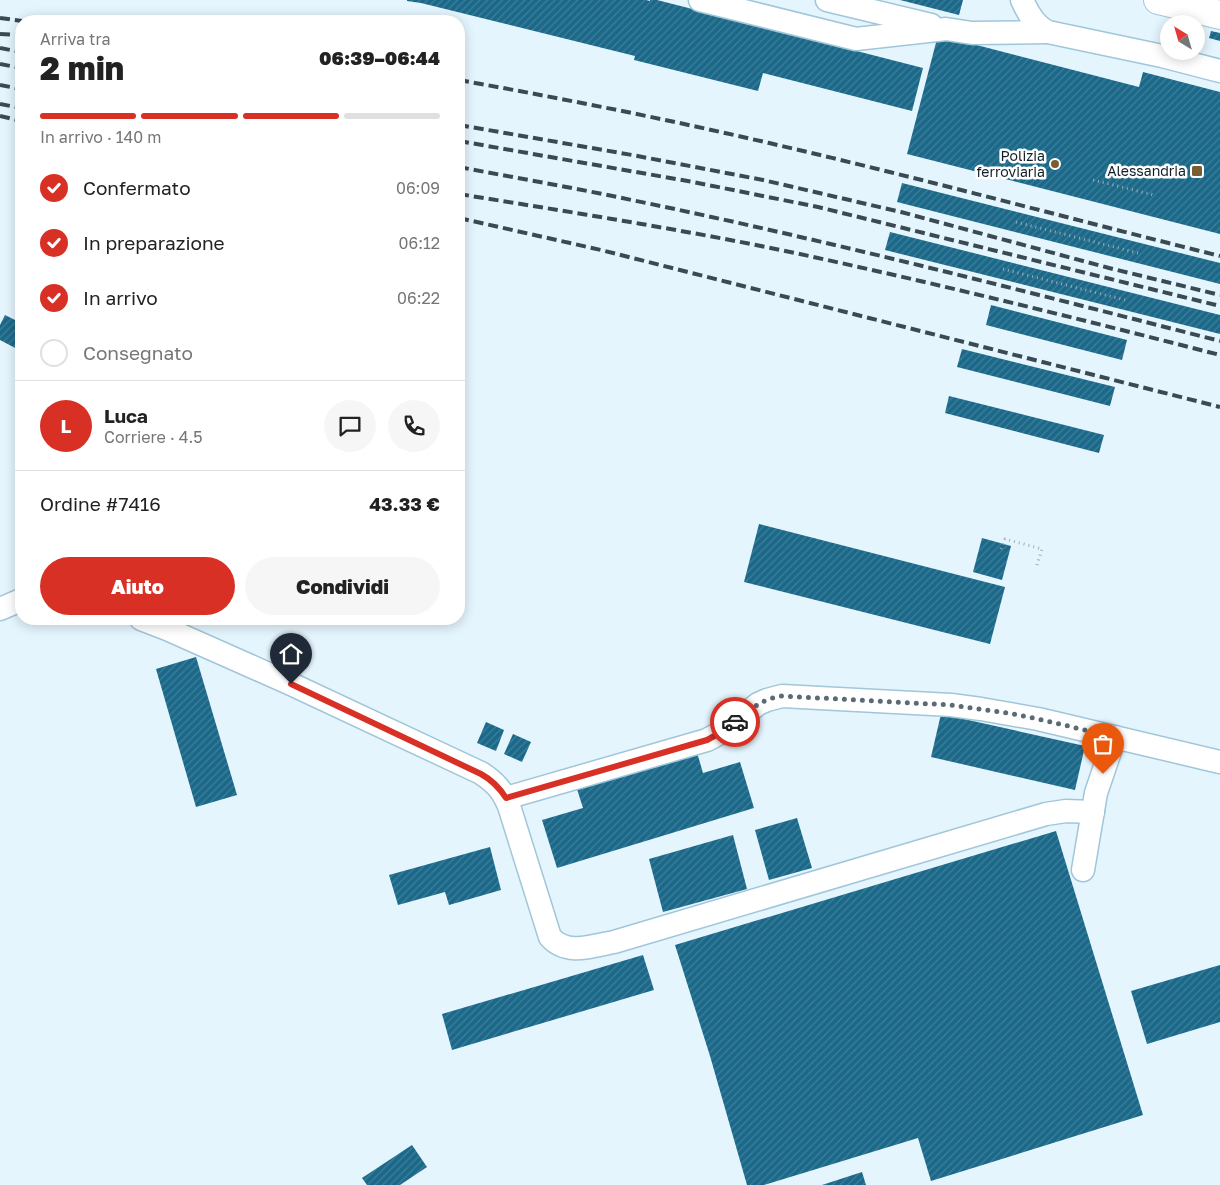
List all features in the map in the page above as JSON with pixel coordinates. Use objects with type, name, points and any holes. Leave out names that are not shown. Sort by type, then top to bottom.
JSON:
[{"type":"main road","points":[[1158,0],[1220,15]]},
{"type":"street","points":[[700,0],[856,39],[946,29]]},
{"type":"street","points":[[827,0],[946,29],[972,33],[1048,32]]},
{"type":"street","points":[[1022,0],[1036,24],[1048,32],[1160,66],[1220,71]]},
{"type":"street","points":[[0,609],[15,603]]},
{"type":"street","points":[[156,625],[291,684],[493,781],[506,798],[550,937],[556,944],[574,949],[614,942],[1046,814],[1066,811],[1092,812]]},
{"type":"street","points":[[506,798],[707,740],[727,729],[758,704],[782,696],[951,705],[1031,718],[1220,762]]},
{"type":"street","points":[[1083,870],[1096,793],[1115,737]]},
{"type":"path","points":[[1093,180],[1154,195]]},
{"type":"path","points":[[1016,222],[1138,253]]},
{"type":"path","points":[[1003,269],[1125,300]]},
{"type":"path","points":[[1001,549],[1005,539],[1042,549],[1036,568]]},
{"type":"building","points":[[407,0],[657,0],[923,68],[912,111],[763,73],[758,91],[634,60],[635,56]]},
{"type":"building","points":[[900,0],[963,0],[959,15]]},
{"type":"building","points":[[1211,31],[1220,33],[1220,41],[1209,38]]},
{"type":"building","points":[[938,35],[1139,87],[1143,72],[1220,92],[1220,234],[907,154]]},
{"type":"building","points":[[902,183],[1220,263],[1220,284],[897,202]]},
{"type":"building","points":[[890,232],[1220,315],[1220,334],[885,250]]},
{"type":"building","points":[[991,305],[1127,340],[1122,360],[986,325]]},
{"type":"building","points":[[5,315],[15,320],[15,348],[0,340],[0,325]]},
{"type":"building","points":[[962,349],[1115,387],[1110,406],[957,367]]},
{"type":"building","points":[[949,396],[1104,435],[1099,453],[945,413]]},
{"type":"building","points":[[759,524],[1005,587],[990,644],[744,582]]},
{"type":"building","points":[[982,538],[1011,546],[1002,580],[973,572]]},
{"type":"building","points":[[196,657],[237,795],[196,807],[156,669]]},
{"type":"building","points":[[941,714],[1085,746],[1075,790],[931,757]]},
{"type":"building","points":[[486,722],[504,730],[496,751],[477,743]]},
{"type":"building","points":[[513,734],[531,742],[522,762],[504,754]]},
{"type":"building","points":[[696,749],[703,773],[740,762],[754,808],[557,868],[542,820],[583,808],[576,786]]},
{"type":"building","points":[[797,818],[812,868],[769,880],[755,830]]},
{"type":"building","points":[[1056,831],[1143,1115],[931,1181],[918,1138],[764,1185],[747,1185],[710,1056],[675,945]]},
{"type":"building","points":[[733,835],[747,889],[663,912],[649,859]]},
{"type":"building","points":[[490,847],[501,890],[449,905],[445,892],[398,905],[389,875]]},
{"type":"building","points":[[643,955],[654,990],[452,1050],[442,1014]]},
{"type":"building","points":[[1220,965],[1220,1022],[1147,1044],[1131,991]]},
{"type":"building","points":[[412,1145],[427,1167],[400,1185],[367,1185],[362,1178]]},
{"type":"building","points":[[862,1172],[866,1185],[822,1185]]},
{"type":"railway","points":[[0,18],[15,20]]},
{"type":"railway","points":[[0,34],[15,35]]},
{"type":"railway","points":[[0,48],[15,51]]},
{"type":"railway","points":[[0,64],[15,67]]},
{"type":"railway","points":[[465,81],[625,112],[787,147],[1220,256]]},
{"type":"railway","points":[[0,85],[15,88]]},
{"type":"railway","points":[[0,104],[15,107]]},
{"type":"railway","points":[[0,116],[15,120]]},
{"type":"railway","points":[[465,126],[763,180],[901,212],[1109,268],[1220,295]]},
{"type":"railway","points":[[465,142],[693,182],[818,207],[1220,306]]},
{"type":"railway","points":[[465,168],[597,193],[768,230],[919,265],[1220,341]]},
{"type":"railway","points":[[465,195],[678,230],[809,256],[912,279],[1220,355]]},
{"type":"railway","points":[[465,219],[601,250],[1220,407]]},
{"type":"way so far","points":[[735,722],[758,704],[782,696],[951,705],[981,709],[1038,719],[1115,737],[1103,774]]},
{"type":"place","name":"Polizia ferroviaria","points":[[1055,164]]},
{"type":"place","name":"Alessandria","points":[[1197,171]]},
{"type":"route","points":[[291,684],[481,774],[493,781],[506,798],[707,740],[727,729],[735,722]]}]
